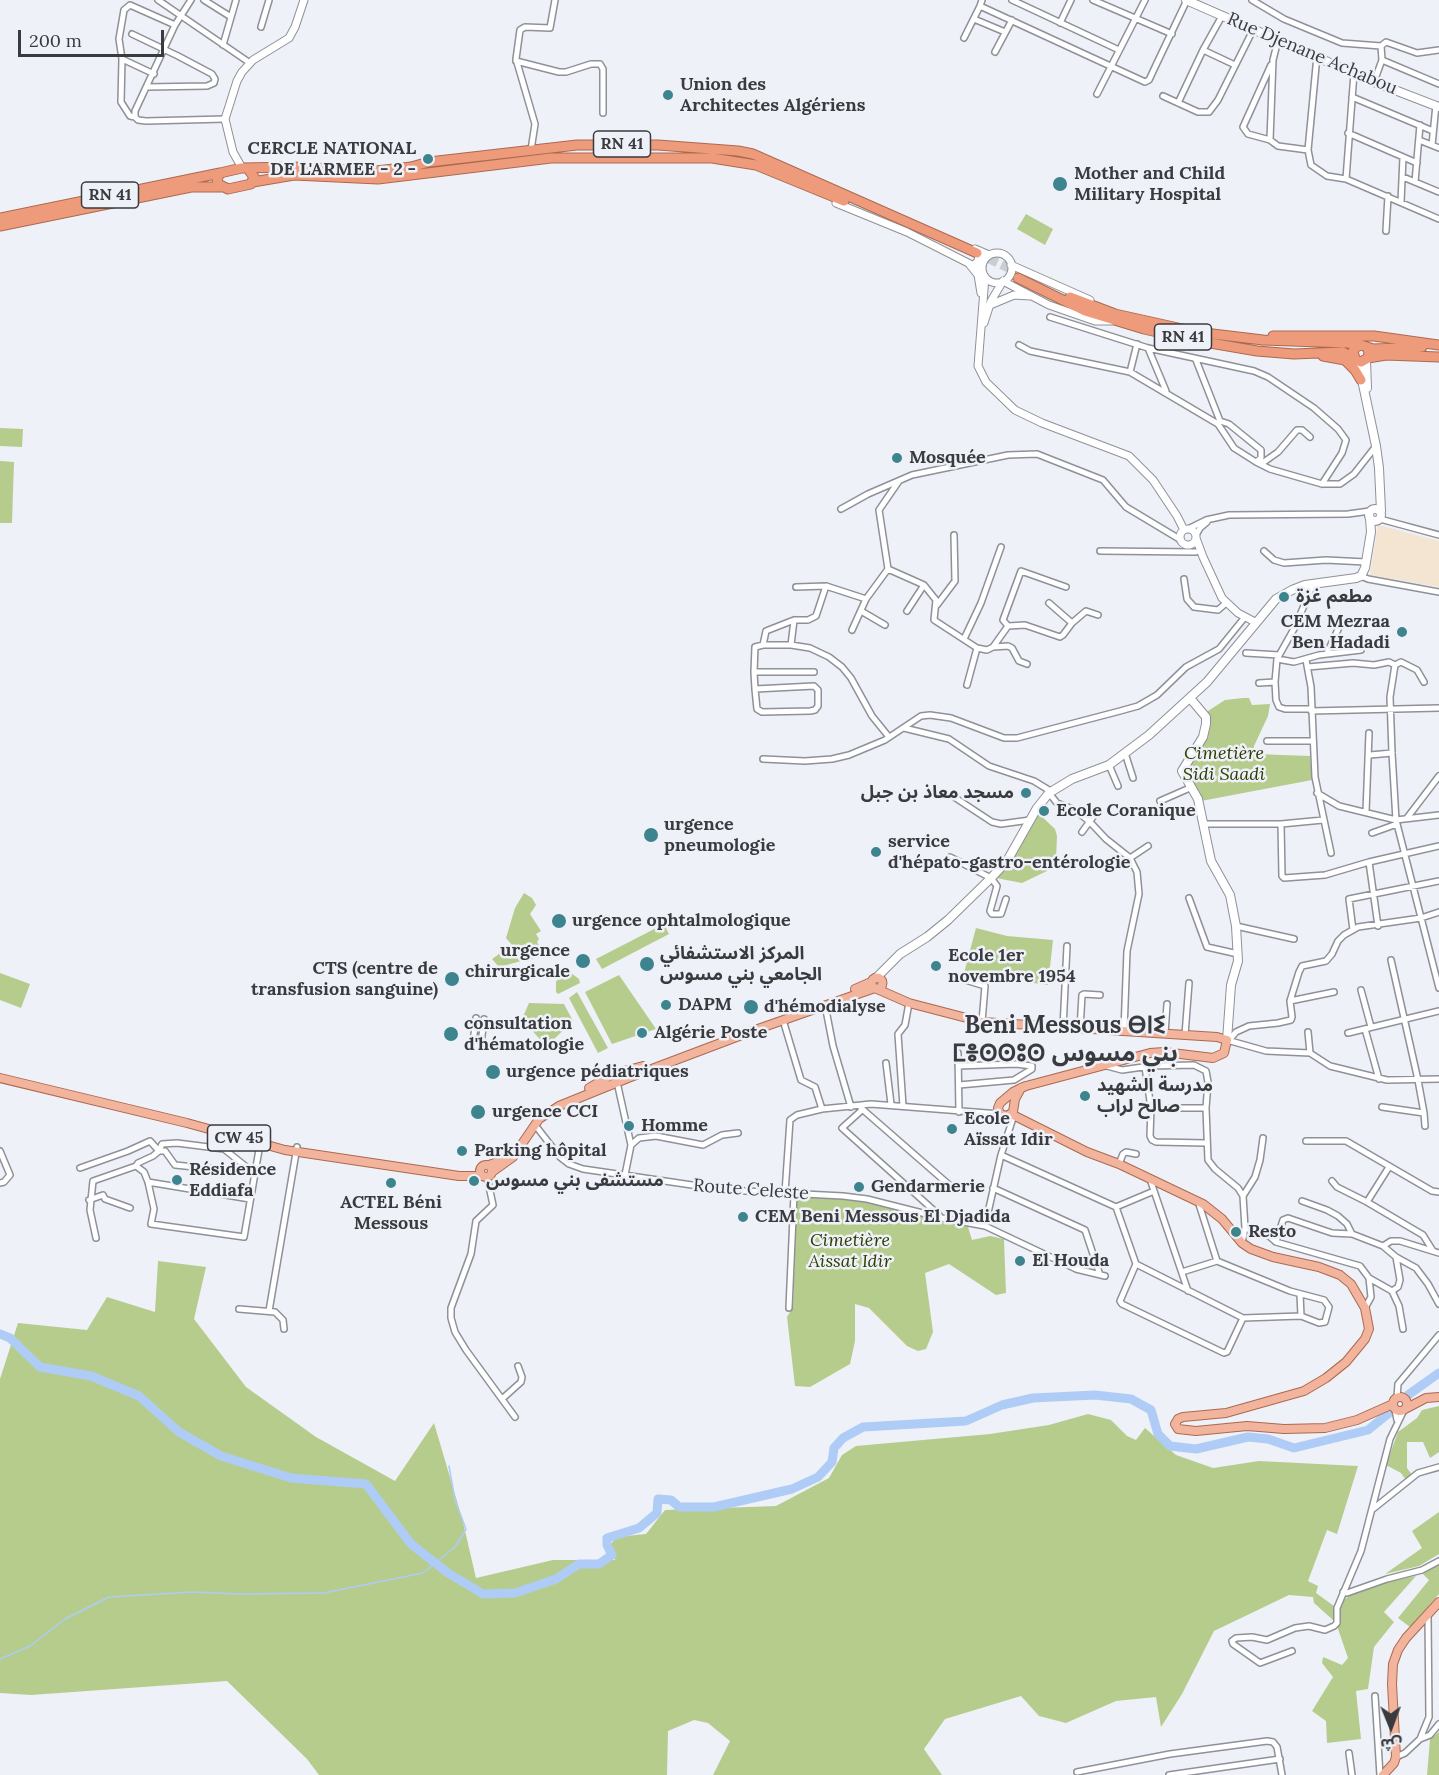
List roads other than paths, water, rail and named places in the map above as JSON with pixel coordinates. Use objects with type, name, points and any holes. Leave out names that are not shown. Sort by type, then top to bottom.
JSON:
[{"type":"highway","name":"RN 41","points":[[245,169],[292,167],[376,171],[411,167],[429,162],[592,144],[636,144],[746,152],[806,182],[975,258]]},
{"type":"highway","points":[[551,158],[569,154],[635,153],[639,150],[636,144]]},
{"type":"highway","name":"RN 41","points":[[253,182],[294,175],[378,179],[551,158],[611,156],[723,159],[756,165],[806,182]]},
{"type":"highway","points":[[245,169],[253,174],[253,182],[236,188],[221,187],[217,182],[225,172],[245,169]]},
{"type":"highway","name":"RN 41","points":[[0,218],[225,172]]},
{"type":"highway","name":"RN 41","points":[[0,226],[191,187],[221,187]]},
{"type":"highway","name":"RN 41","points":[[1018,277],[1084,311],[1229,346],[1294,354],[1343,352],[1362,359],[1386,355],[1439,357]]},
{"type":"highway","name":"RN 41","points":[[1116,318],[1196,332],[1271,341],[1348,343],[1378,348],[1439,346]]},
{"type":"highway","points":[[1244,337],[1374,336],[1439,346]]},
{"type":"highway","points":[[1364,346],[1370,352],[1362,359],[1353,354],[1354,349],[1364,346]]},
{"type":"highway","points":[[1294,354],[1345,360],[1361,380]]},
{"type":"main road","name":"Rue Djenane Achabou","points":[[1186,0],[1374,82],[1437,106]]},
{"type":"main road","points":[[486,1172],[506,1158],[528,1126],[553,1104],[594,1086],[825,1005],[877,984],[894,961],[948,920],[992,878],[1007,861],[1030,820],[1051,793],[1072,779],[1109,765],[1190,698],[1218,669],[1276,599],[1292,590],[1313,584],[1361,576],[1366,562],[1380,486],[1376,446],[1361,380],[1362,359]]},
{"type":"main road","points":[[1362,359],[1370,416]]},
{"type":"main road","points":[[1001,1107],[1010,1094],[1021,1088],[1107,1066],[1135,1056],[1164,1052],[1213,1058],[1224,1053],[1229,1039],[1231,985],[1238,954],[1236,926],[1230,895],[1211,861],[1198,799],[1184,776],[1184,767],[1203,737],[1206,724],[1206,717],[1190,698]]},
{"type":"main road","points":[[877,984],[890,996],[909,1003],[982,1022],[1229,1039]]},
{"type":"main road","points":[[486,1172],[513,1156],[544,1115],[559,1106],[636,1069],[877,984]]},
{"type":"main road","points":[[0,1073],[190,1119],[297,1149]]},
{"type":"main road","name":"CW 45","points":[[0,1078],[260,1144],[459,1176],[486,1172]]},
{"type":"main road","points":[[1001,1107],[1005,1116],[1013,1111],[1021,1088]]},
{"type":"main road","points":[[1001,1107],[1011,1102],[1013,1111],[1029,1123],[1087,1152],[1119,1164],[1198,1201],[1222,1219],[1242,1243],[1251,1249],[1273,1257],[1320,1267],[1340,1275],[1351,1284],[1365,1308],[1369,1329],[1365,1339],[1346,1362],[1326,1378],[1304,1390],[1281,1398],[1226,1413],[1183,1417],[1175,1424],[1178,1429],[1182,1431],[1240,1426],[1284,1429],[1324,1428],[1357,1420],[1400,1405],[1439,1397]]},
{"type":"main road","points":[[1382,1775],[1394,1763],[1396,1757],[1393,1664],[1406,1638],[1439,1602]]},
{"type":"street","points":[[158,0],[250,63]]},
{"type":"street","points":[[135,117],[135,111],[175,25],[191,0]]},
{"type":"street","points":[[204,0],[231,17]]},
{"type":"street","points":[[224,45],[236,0]]},
{"type":"street","points":[[261,27],[269,0]]},
{"type":"street","points":[[245,169],[233,152],[225,118],[237,81],[250,63],[289,38],[304,0]]},
{"type":"street","points":[[531,150],[535,124],[516,62],[521,28],[550,28],[555,0]]},
{"type":"street","points":[[1012,0],[1119,50]]},
{"type":"street","points":[[1060,22],[1071,0]]},
{"type":"street","points":[[1093,0],[1172,34]]},
{"type":"street","points":[[1097,94],[1145,0]]},
{"type":"street","points":[[963,38],[981,3],[1144,82],[1147,81],[1172,34],[1186,0]]},
{"type":"street","points":[[1252,0],[1284,19],[1342,43],[1381,46],[1386,42],[1417,52],[1439,50]]},
{"type":"street","points":[[175,25],[129,5],[124,10],[119,39],[123,59],[121,102],[129,114],[138,120],[225,118]]},
{"type":"street","points":[[1178,103],[1222,16]]},
{"type":"street","points":[[974,19],[1005,32]]},
{"type":"street","points":[[995,52],[1012,20]]},
{"type":"street","points":[[1163,96],[1198,112],[1209,112],[1218,100],[1253,30]]},
{"type":"street","points":[[132,34],[165,49],[215,77],[215,81],[207,86],[147,87]]},
{"type":"street","points":[[1278,40],[1273,60],[1243,127],[1248,134],[1270,140],[1283,147],[1308,150]]},
{"type":"street","points":[[1374,82],[1382,60],[1381,46]]},
{"type":"street","points":[[1203,50],[1235,65]]},
{"type":"street","points":[[1317,57],[1308,150],[1309,163],[1329,177],[1346,179],[1439,219]]},
{"type":"street","points":[[123,59],[154,74]]},
{"type":"street","points":[[1270,140],[1273,60]]},
{"type":"street","points":[[1382,60],[1439,84]]},
{"type":"street","points":[[516,62],[559,72],[600,64],[604,73],[603,113]]},
{"type":"street","points":[[1346,179],[1354,73]]},
{"type":"street","points":[[1352,97],[1433,131]]},
{"type":"street","points":[[1432,146],[1437,106]]},
{"type":"street","points":[[1415,182],[1420,126]]},
{"type":"street","points":[[1348,133],[1417,163]]},
{"type":"street","points":[[1419,140],[1439,148]]},
{"type":"street","points":[[225,172],[233,152]]},
{"type":"street","points":[[1401,201],[1403,157]]},
{"type":"street","points":[[1403,177],[1439,192]]},
{"type":"street","points":[[1386,231],[1388,196]]},
{"type":"street","points":[[975,258],[1001,254],[1007,257],[1018,277],[1034,297]]},
{"type":"street","points":[[989,255],[982,264],[986,304],[978,366],[986,382],[1015,410],[1042,423],[1129,456],[1153,480],[1177,516],[1191,532],[1226,603],[1255,622]]},
{"type":"street","points":[[975,258],[984,274],[993,282],[1018,277]]},
{"type":"street","points":[[975,258],[986,304]]},
{"type":"street","points":[[986,304],[1009,276],[1011,265]]},
{"type":"street","points":[[986,304],[1014,296],[1034,297],[1095,321],[1116,318]]},
{"type":"street","points":[[1050,317],[1148,348],[1254,371],[1268,377],[1314,408],[1338,429],[1346,440],[1342,453],[1322,484]]},
{"type":"street","points":[[1130,372],[1137,344]]},
{"type":"street","points":[[1018,345],[1030,351],[1130,372],[1219,422],[1229,424],[1261,450],[1258,463]]},
{"type":"street","points":[[1148,348],[1166,392]]},
{"type":"street","points":[[1196,360],[1219,422],[1234,448],[1270,469],[1322,484],[1340,484],[1354,474],[1376,446]]},
{"type":"street","points":[[1258,463],[1278,452],[1297,430],[1302,430],[1310,437]]},
{"type":"street","points":[[841,509],[912,475],[1008,455],[1036,454],[1103,480],[1126,507],[1184,542],[1203,557]]},
{"type":"street","points":[[852,630],[866,599],[888,569],[879,510],[899,481]]},
{"type":"street","points":[[1191,532],[1192,544],[1184,542],[1180,534],[1191,532],[1217,517],[1348,514],[1375,515],[1439,535]]},
{"type":"street","points":[[936,605],[955,581],[954,535]]},
{"type":"street","points":[[963,639],[984,593],[1001,547]]},
{"type":"street","points":[[1100,551],[1196,552]]},
{"type":"street","points":[[1264,551],[1274,560],[1284,563],[1319,560],[1366,562]]},
{"type":"street","points":[[888,569],[924,585],[936,600],[934,620],[977,648],[987,650],[993,647],[1008,646],[1012,648],[1019,662],[1027,664]]},
{"type":"street","points":[[1008,626],[1003,620],[1021,571],[1066,587]]},
{"type":"street","points":[[1361,576],[1439,592]]},
{"type":"street","points":[[1184,579],[1187,599],[1194,607],[1218,610],[1226,603]]},
{"type":"street","points":[[1313,584],[1303,611],[1278,657],[1275,682],[1276,703],[1279,707],[1311,710],[1439,708]]},
{"type":"street","points":[[907,611],[924,585]]},
{"type":"street","points":[[796,587],[826,586],[866,599]]},
{"type":"street","points":[[763,645],[766,631],[794,620],[808,620],[816,616],[826,586]]},
{"type":"street","points":[[1049,603],[1072,623]]},
{"type":"street","points":[[861,611],[885,625]]},
{"type":"street","points":[[1008,626],[1025,625],[1060,637],[1086,611],[1098,615]]},
{"type":"street","points":[[763,759],[805,761],[832,759],[862,750],[889,737],[921,716],[940,716],[1004,738],[1017,738],[1138,706],[1157,695],[1186,667],[1219,649],[1245,617]]},
{"type":"street","points":[[791,645],[794,620]]},
{"type":"street","points":[[1327,653],[1341,623]]},
{"type":"street","points":[[993,647],[1008,626]]},
{"type":"street","points":[[754,689],[814,686],[818,690],[818,706],[815,710],[759,711],[754,689],[755,647],[791,645],[810,648],[829,657],[842,667],[851,678],[872,716],[889,737]]},
{"type":"street","points":[[967,685],[977,648]]},
{"type":"street","points":[[1246,653],[1278,657],[1289,662],[1306,660],[1327,653],[1361,650]]},
{"type":"street","points":[[1306,660],[1311,687],[1312,741],[1317,793],[1331,853]]},
{"type":"street","points":[[1308,667],[1353,663],[1374,665],[1389,662],[1395,665]]},
{"type":"street","points":[[1424,682],[1417,670],[1401,662],[1395,665],[1392,671],[1390,709],[1392,753],[1397,822],[1439,988]]},
{"type":"street","points":[[754,672],[814,672]]},
{"type":"street","points":[[1259,683],[1275,682]]},
{"type":"street","points":[[903,728],[949,739],[989,766],[1034,781],[1051,793],[1057,803],[1075,810],[1090,822],[1106,839],[1130,858],[1137,872],[1138,894],[1127,951],[1124,1031]]},
{"type":"street","points":[[1366,812],[1370,733]]},
{"type":"street","points":[[1267,741],[1312,741]]},
{"type":"street","points":[[1125,753],[1133,778]]},
{"type":"street","points":[[1370,755],[1392,753]]},
{"type":"street","points":[[1109,765],[1118,786]]},
{"type":"street","points":[[1407,818],[1439,776]]},
{"type":"street","points":[[1160,801],[1192,787]]},
{"type":"street","points":[[1317,793],[1339,806],[1397,822]]},
{"type":"street","points":[[951,795],[992,822],[1001,824],[1030,820]]},
{"type":"street","points":[[1082,832],[1098,810]]},
{"type":"street","points":[[1372,833],[1407,818],[1439,814]]},
{"type":"street","points":[[1204,824],[1281,824],[1323,820]]},
{"type":"street","points":[[1281,824],[1282,877],[1325,875],[1439,846]]},
{"type":"street","points":[[1130,858],[1148,846]]},
{"type":"street","points":[[938,863],[944,865],[950,857],[992,878],[997,886],[991,913],[1002,915],[1006,899]]},
{"type":"street","points":[[1369,862],[1378,926]]},
{"type":"street","points":[[1353,930],[1349,899],[1439,881]]},
{"type":"street","points":[[1190,898],[1207,947],[1238,954]]},
{"type":"street","points":[[1439,912],[1421,918],[1378,926],[1358,927],[1353,930],[1338,941],[1326,961],[1302,966],[1290,1001],[1291,1020],[1249,1026],[1236,1032],[1229,1039],[1266,1051],[1310,1053],[1330,1066],[1379,1079],[1439,1079]]},
{"type":"street","points":[[1236,926],[1294,939]]},
{"type":"street","points":[[1063,1028],[1067,946]]},
{"type":"street","points":[[1391,960],[1418,1080],[1425,1126]]},
{"type":"street","points":[[959,978],[985,986],[982,1022]]},
{"type":"street","points":[[1185,1035],[1189,982]]},
{"type":"street","points":[[1361,990],[1379,1079]]},
{"type":"street","points":[[1290,1001],[1334,992]]},
{"type":"street","points":[[1080,1029],[1082,995],[1100,994]]},
{"type":"street","points":[[903,1106],[898,1034],[905,1025],[909,1003]]},
{"type":"street","points":[[1165,1034],[1167,1004]]},
{"type":"street","points":[[825,1005],[833,1046],[851,1107]]},
{"type":"street","points":[[1348,1033],[1439,1011]]},
{"type":"street","points":[[476,1018],[473,1043],[477,1045],[481,1044],[484,1019]]},
{"type":"street","points":[[783,1020],[801,1080],[815,1087],[822,1109]]},
{"type":"street","points":[[1308,1032],[1310,1053]]},
{"type":"street","points":[[958,1053],[959,1112]]},
{"type":"street","points":[[886,1063],[891,1104]]},
{"type":"street","points":[[958,1066],[1016,1064],[1032,1066],[1032,1069],[1014,1080],[959,1084]]},
{"type":"street","points":[[1107,1066],[1122,1070],[1194,1065],[1202,1068],[1208,1074],[1206,1108],[1208,1160],[1238,1188],[1243,1196],[1245,1228],[1242,1243]]},
{"type":"street","points":[[1145,1067],[1151,1108],[1150,1136],[1154,1141],[1206,1143]]},
{"type":"street","points":[[616,1079],[631,1144],[626,1175]]},
{"type":"street","points":[[942,1218],[842,1128],[861,1108],[871,1104],[891,1104],[959,1112],[979,1112],[1001,1107]]},
{"type":"street","points":[[785,1193],[790,1120],[797,1115],[822,1109],[851,1107],[861,1108],[955,1190]]},
{"type":"street","points":[[1382,1107],[1424,1113]]},
{"type":"street","points":[[1151,1108],[1206,1108]]},
{"type":"street","points":[[985,1226],[1013,1111]]},
{"type":"street","name":"Route Celeste","points":[[535,1125],[560,1157],[569,1164],[583,1169],[695,1187],[867,1199],[985,1226],[1076,1269],[1103,1276],[1085,1230],[993,1188]]},
{"type":"street","points":[[631,1144],[639,1138],[656,1136],[703,1145],[722,1135],[738,1133]]},
{"type":"street","points":[[1243,1196],[1255,1177],[1263,1138]]},
{"type":"street","points":[[80,1168],[150,1141],[159,1150],[165,1151],[175,1165],[254,1173]]},
{"type":"street","points":[[1306,1141],[1346,1141],[1432,1191],[1439,1192]]},
{"type":"street","points":[[96,1238],[89,1200],[93,1181],[136,1166],[153,1156],[162,1144],[177,1143],[224,1149],[254,1173]]},
{"type":"street","points":[[136,1166],[144,1172],[148,1182],[153,1209],[151,1224],[244,1237],[260,1144]]},
{"type":"street","points":[[268,1311],[297,1149]]},
{"type":"street","points":[[0,1151],[10,1175],[0,1183]]},
{"type":"street","points":[[1119,1164],[1126,1152],[1136,1154]]},
{"type":"street","points":[[1001,1155],[1116,1207],[1136,1264],[1120,1301],[1122,1305],[1224,1353],[1227,1352],[1243,1318]]},
{"type":"street","points":[[1367,1202],[1389,1167]]},
{"type":"street","points":[[486,1172],[493,1205],[476,1221],[471,1254],[452,1308],[451,1318],[459,1339],[514,1417]]},
{"type":"street","points":[[1150,1179],[1188,1291]]},
{"type":"street","points":[[1332,1181],[1337,1187],[1423,1235],[1436,1252]]},
{"type":"street","points":[[148,1182],[250,1199]]},
{"type":"street","points":[[1116,1207],[1154,1191]]},
{"type":"street","points":[[789,1308],[794,1194]]},
{"type":"street","points":[[89,1200],[103,1195],[105,1199],[130,1208]]},
{"type":"street","points":[[1198,1201],[1217,1261]]},
{"type":"street","points":[[1302,1201],[1338,1216],[1347,1224],[1352,1234]]},
{"type":"street","points":[[1276,1242],[1286,1218],[1332,1233],[1352,1234],[1383,1246],[1396,1257],[1416,1268],[1439,1304]]},
{"type":"street","points":[[1245,1228],[1269,1236],[1276,1242],[1360,1266],[1370,1278],[1392,1291],[1399,1306],[1403,1329]]},
{"type":"street","points":[[1383,1246],[1391,1241],[1400,1241],[1436,1252]]},
{"type":"street","points":[[1392,1291],[1398,1287],[1400,1280],[1396,1257]]},
{"type":"street","points":[[1136,1264],[1243,1318],[1300,1316],[1325,1322],[1329,1307],[1324,1300],[1300,1294],[1217,1261],[1182,1272]]},
{"type":"street","points":[[1365,1308],[1371,1297],[1370,1278]]},
{"type":"street","points":[[1300,1294],[1300,1316]]},
{"type":"street","points":[[239,1309],[275,1312],[280,1316],[284,1329]]},
{"type":"street","points":[[1292,1651],[1260,1663],[1232,1641],[1236,1638],[1252,1637],[1268,1640],[1295,1628],[1309,1626],[1325,1630],[1331,1629],[1336,1623],[1337,1608],[1361,1551],[1383,1463],[1397,1422],[1400,1405],[1398,1384],[1439,1335]]},
{"type":"street","points":[[502,1399],[521,1382],[522,1377],[518,1366]]},
{"type":"street","points":[[1373,1509],[1418,1473],[1439,1467]]},
{"type":"street","points":[[1343,1592],[1347,1593],[1422,1570],[1439,1561]]},
{"type":"street","points":[[1396,1757],[1405,1754],[1420,1739],[1430,1718],[1428,1615]]},
{"type":"street","points":[[1374,1696],[1382,1775]]},
{"type":"street","points":[[1420,1739],[1430,1735],[1439,1724]]},
{"type":"street","points":[[1077,1772],[1170,1754],[1267,1741],[1273,1742],[1277,1747],[1282,1775]]},
{"type":"street","points":[[1349,1753],[1352,1775]]},
{"type":"street","points":[[1173,1775],[1280,1759]]},
{"type":"waterway","points":[[0,1334],[10,1338],[40,1367],[91,1376],[139,1396],[179,1432],[221,1456],[291,1478],[366,1484],[411,1544],[448,1573],[483,1594],[515,1593],[556,1579],[579,1564],[599,1564],[612,1555],[607,1545],[607,1538],[639,1528],[657,1513],[658,1499],[671,1500],[679,1507],[714,1507],[792,1489],[818,1477],[832,1462],[834,1448],[843,1438],[863,1427],[966,1421],[1002,1405],[1033,1398],[1095,1395],[1131,1399],[1151,1410],[1158,1434],[1170,1446],[1196,1449],[1248,1437],[1268,1439],[1294,1448],[1368,1430],[1389,1413]]},
{"type":"waterway","points":[[1408,1395],[1439,1373]]},
{"type":"waterway","points":[[0,1659],[30,1646],[65,1619],[109,1597],[193,1592],[324,1593],[423,1573],[456,1546],[466,1529],[455,1500],[449,1466]]},
{"type":"tunnel","points":[[977,253],[1021,274]]},
{"type":"place","name":"Union des Architectes Algériens","points":[[668,95]]},
{"type":"place","name":"CERCLE NATIONAL DE L'ARMEE - 2 -","points":[[428,159]]},
{"type":"place","name":"Mother and Child Military Hospital","points":[[1060,184]]},
{"type":"place","name":"Mosquée","points":[[897,458]]},
{"type":"place","name":"مطعم غزة","points":[[1284,597]]},
{"type":"place","name":"CEM Mezraa Ben Hadadi","points":[[1402,632]]},
{"type":"place","name":"مسجد معاذ بن جبل","points":[[1026,793]]},
{"type":"place","name":"Ecole Coranique","points":[[1044,811]]},
{"type":"place","name":"urgence pneumologie","points":[[651,835]]},
{"type":"place","name":"service d'hépato-gastro-entérologie","points":[[876,852]]},
{"type":"place","name":"urgence ophtalmologique","points":[[559,921]]},
{"type":"place","name":"urgence chirurgicale","points":[[583,961]]},
{"type":"place","name":"المركز الاستشفائي الجامعي بني مسوس","points":[[647,964]]},
{"type":"place","name":"Ecole 1er novembre 1954","points":[[936,966]]},
{"type":"place","name":"CTS (centre de transfusion sanguine)","points":[[452,979]]},
{"type":"place","name":"DAPM","points":[[666,1005]]},
{"type":"place","name":"d'hémodialyse","points":[[751,1007]]},
{"type":"place","name":"Algérie Poste","points":[[642,1033]]},
{"type":"place","name":"consultation d'hématologie","points":[[451,1034]]},
{"type":"place","name":"urgence pédiatriques","points":[[493,1072]]},
{"type":"place","name":"مدرسة الشهيد صالح لراب","points":[[1085,1096]]},
{"type":"place","name":"urgence CCI","points":[[478,1112]]},
{"type":"place","name":"Homme","points":[[629,1126]]},
{"type":"place","name":"Ecole Aïssat Idir","points":[[952,1129]]},
{"type":"place","name":"Parking hôpital","points":[[462,1151]]},
{"type":"place","name":"Résidence Eddiafa","points":[[177,1180]]},
{"type":"place","name":"مستشفى بني مسوس","points":[[474,1181]]},
{"type":"place","name":"ACTEL Béni Messous","points":[[391,1183]]},
{"type":"place","name":"Gendarmerie","points":[[859,1187]]},
{"type":"place","name":"CEM Beni Messous El Djadida","points":[[743,1217]]},
{"type":"place","name":"Resto","points":[[1236,1232]]},
{"type":"place","name":"El Houda","points":[[1020,1261]]},
{"type":"district","name":"Beni Messous ⴱⵏⵉ ⵎⴻⵙⵙⵓⵙ بني مسوس","points":[[1065,1040]]},
{"type":"park label","name":"Cimetière Sidi Saadi","points":[[1224,764]]},
{"type":"park label","name":"Cimetière Aissat Idir","points":[[850,1251]]}]
